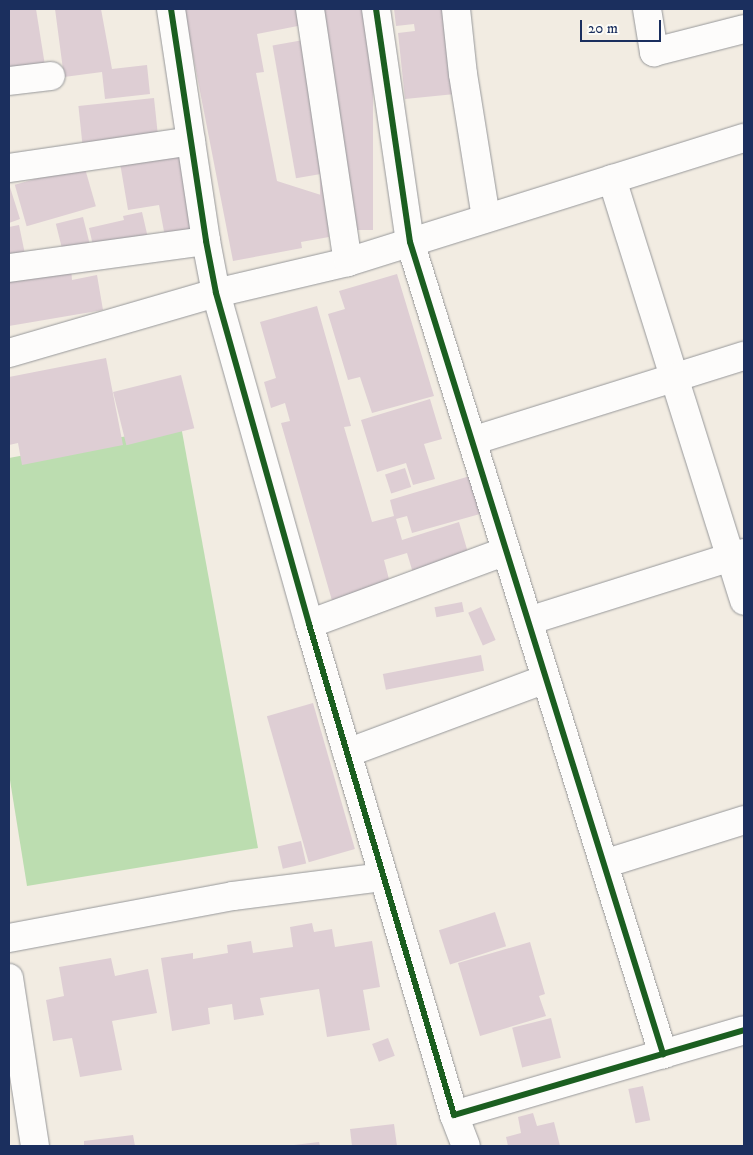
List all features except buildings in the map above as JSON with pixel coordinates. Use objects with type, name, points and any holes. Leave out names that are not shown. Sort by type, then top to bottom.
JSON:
[{"type":"street","points":[[172,9],[206,241],[216,293],[309,624],[454,1114],[466,1146]]},
{"type":"street","points":[[310,9],[348,262]]},
{"type":"street","points":[[376,9],[410,242],[663,1054]]},
{"type":"street","points":[[456,9],[463,74],[486,218]]},
{"type":"street","points":[[647,9],[654,52],[744,29]]},
{"type":"street","points":[[9,81],[51,76]]},
{"type":"street","points":[[9,354],[216,293],[348,262],[744,138]]},
{"type":"street","points":[[9,168],[191,141]]},
{"type":"street","points":[[612,179],[674,378],[737,555],[744,601]]},
{"type":"street","points":[[9,268],[206,241]]},
{"type":"street","points":[[472,441],[744,356]]},
{"type":"street","points":[[309,624],[506,551]]},
{"type":"street","points":[[528,621],[737,555]]},
{"type":"street","points":[[347,753],[546,679]]},
{"type":"street","points":[[604,864],[744,820]]},
{"type":"street","points":[[9,938],[233,896],[384,878]]},
{"type":"street","points":[[9,978],[35,1146]]},
{"type":"street","points":[[454,1114],[744,1030]]},
{"type":"green space","points":[[181,426],[258,848],[27,886],[9,774],[9,458]]},
{"type":"cycle path","points":[[171,9],[206,241],[216,293],[309,624],[454,1115],[744,1030]]},
{"type":"cycle path","points":[[376,9],[410,242],[663,1054]]}]
